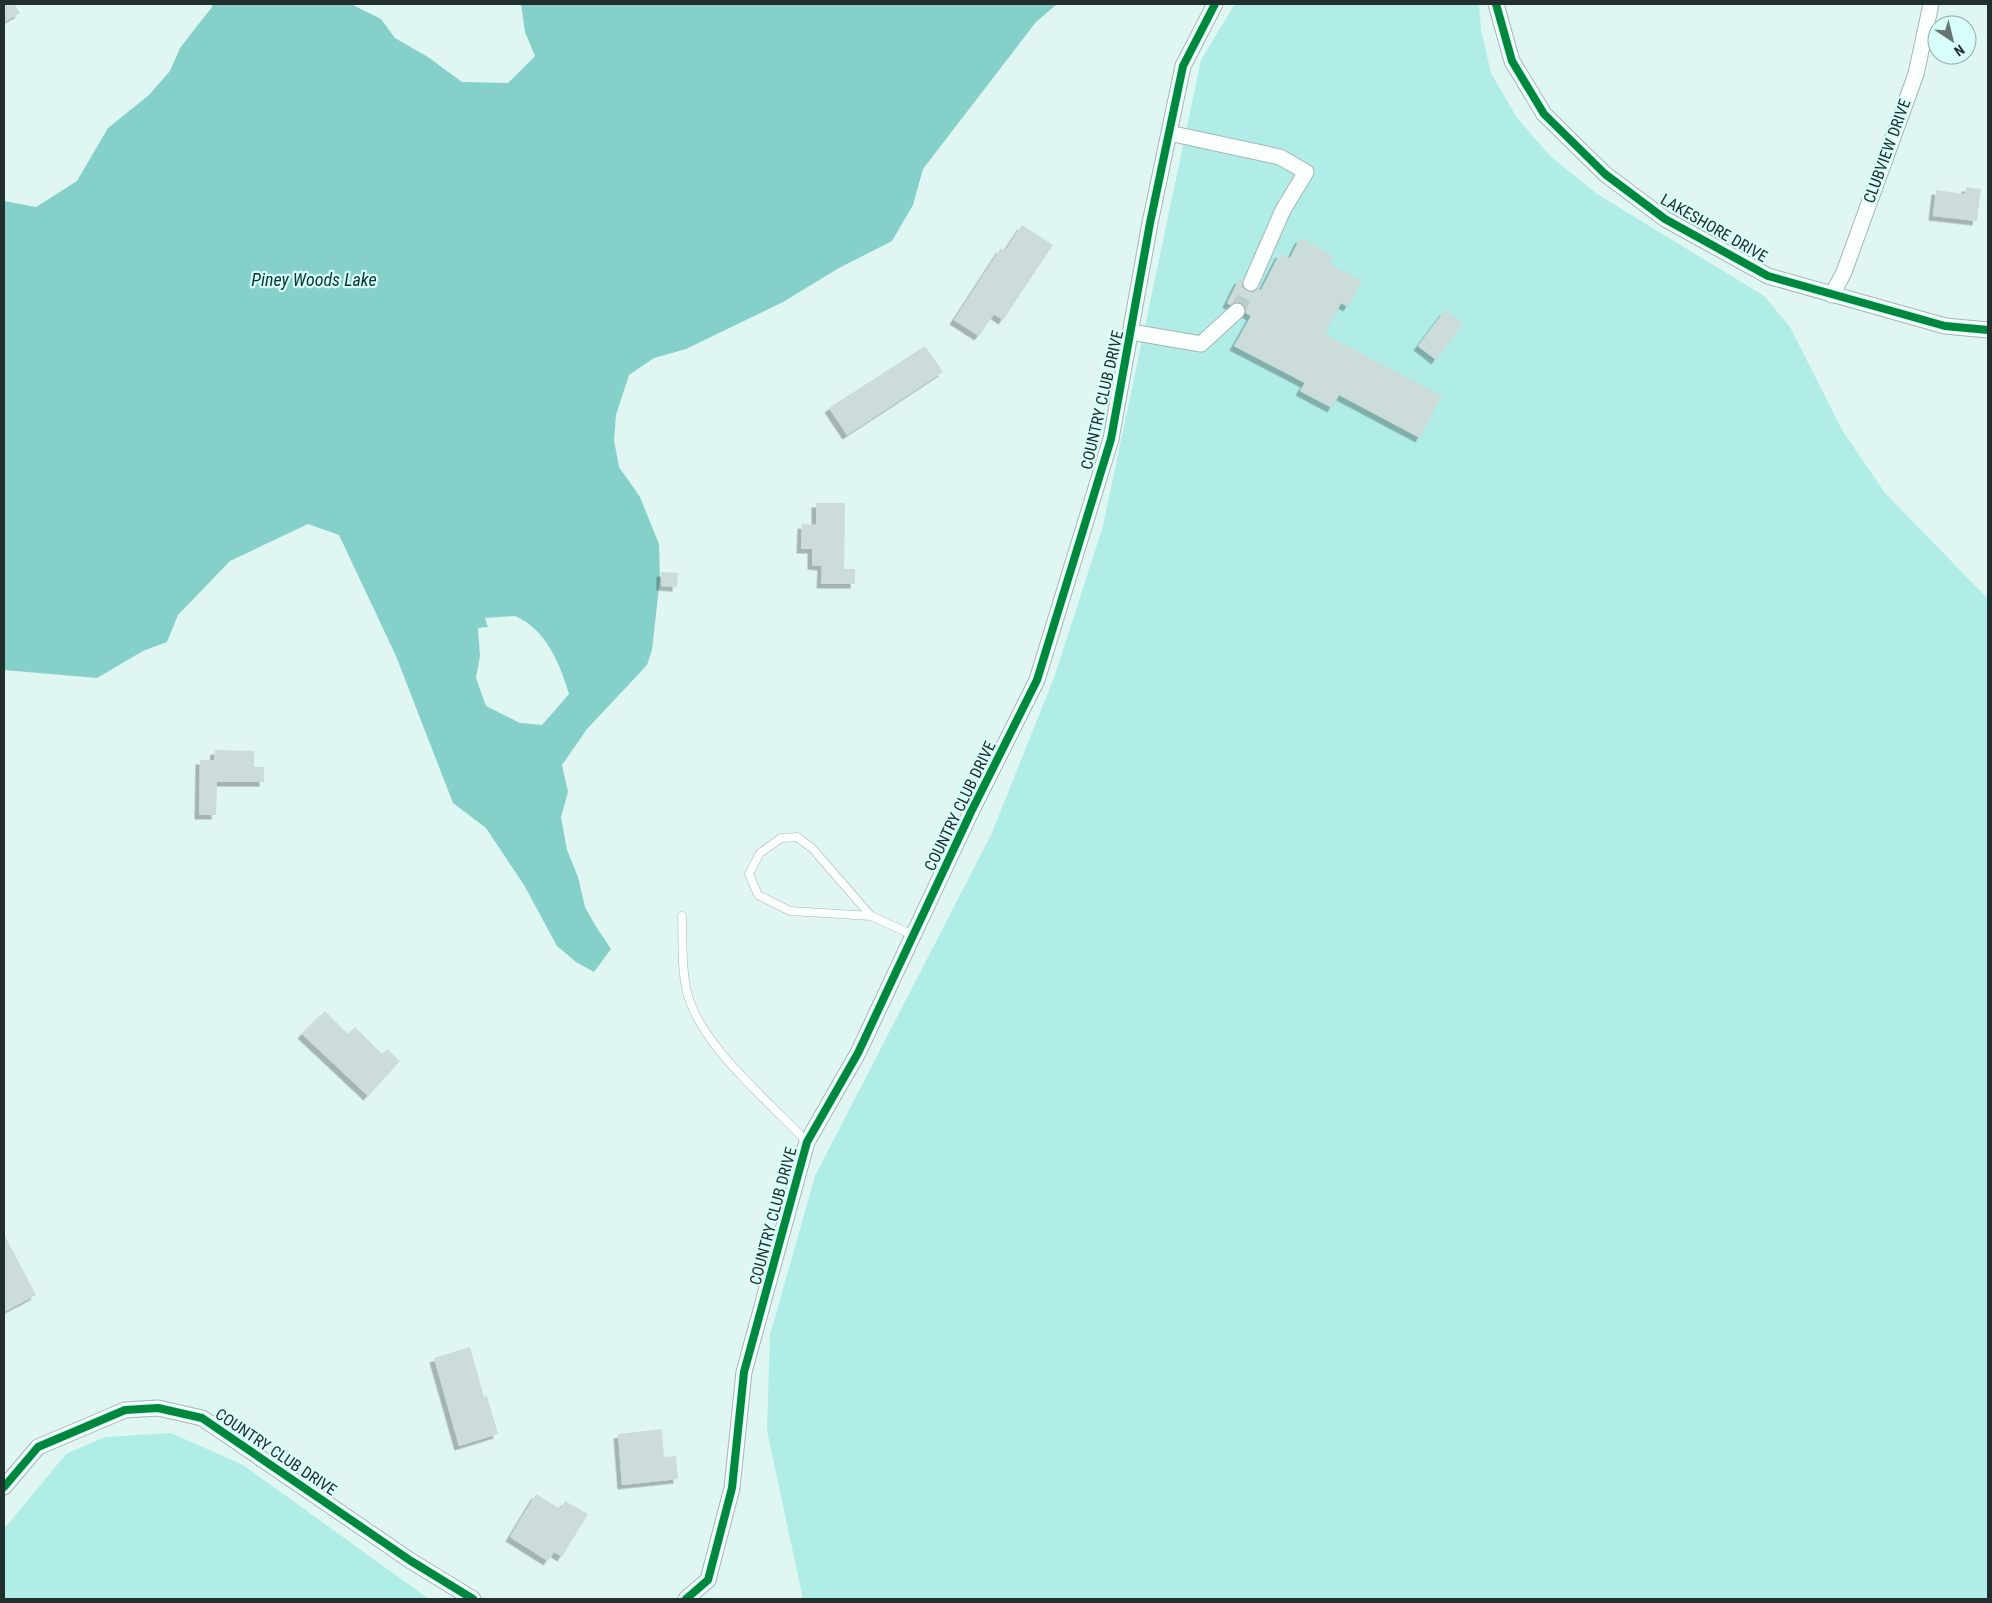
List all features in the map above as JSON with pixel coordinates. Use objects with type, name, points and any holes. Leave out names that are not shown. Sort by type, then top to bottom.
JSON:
[{"type":"street","name":"COUNTRY CLUB DRIVE","points":[[686,1599],[708,1580],[732,1488],[744,1372],[807,1142],[858,1053],[971,812],[1037,680],[1111,439],[1183,66],[1215,4]]},
{"type":"street","name":"LAKESHORE DRIVE","points":[[1496,4],[1512,61],[1544,114],[1605,174],[1666,219],[1760,271],[1832,295],[1945,326],[1988,330]]},
{"type":"street","name":"CLUBVIEW DRIVE","points":[[1832,295],[1844,272],[1916,74],[1931,4]]},
{"type":"street","points":[[1169,133],[1280,158],[1306,172],[1283,210],[1251,283]]},
{"type":"street","points":[[1131,332],[1201,344],[1237,312]]},
{"type":"street","name":"COUNTRY CLUB DRIVE","points":[[4,1488],[38,1447],[125,1410],[158,1408],[202,1418],[411,1561],[473,1599]]},
{"type":"lane","points":[[871,916],[812,848],[797,837],[781,838],[760,853],[749,874],[758,895],[790,911],[871,916],[913,935]]},
{"type":"lane","points":[[682,916],[687,991],[698,1021],[731,1063],[807,1142]]},
{"type":"shaded area","points":[[1237,4],[1479,4],[1481,30],[1491,73],[1517,118],[1550,156],[1597,194],[1764,296],[1790,327],[1842,430],[1885,493],[1988,599],[1988,1599],[803,1599],[767,1431],[770,1335],[815,1176],[991,835],[1055,675],[1103,526],[1201,60],[1233,7]]},
{"type":"shaded area","points":[[171,1433],[243,1465],[429,1599],[4,1599],[4,1529],[66,1454],[105,1437]]},
{"type":"water","name":"Piney Woods Lake","points":[[212,4],[351,4],[381,19],[395,38],[428,57],[462,82],[508,83],[535,56],[525,32],[521,4],[1057,4],[1036,22],[923,169],[913,205],[892,241],[839,268],[783,302],[686,349],[654,358],[629,375],[616,415],[614,440],[619,467],[640,497],[659,544],[660,578],[652,650],[647,665],[587,729],[562,765],[568,792],[561,817],[567,850],[578,877],[585,907],[611,949],[594,972],[576,962],[557,946],[524,885],[486,828],[453,803],[396,656],[339,535],[308,524],[230,561],[178,615],[167,642],[143,651],[97,678],[4,670],[4,201],[36,207],[77,181],[108,128],[149,95],[170,71],[180,48],[212,7]],"holes":[[[515,616],[535,629],[550,649],[561,671],[569,694],[542,725],[520,723],[486,706],[476,678],[480,656],[478,628],[488,627],[485,618]]]},
{"type":"building","points":[[4,4],[14,4],[20,13],[4,22]]},
{"type":"building","points":[[1966,187],[1981,189],[1977,221],[1933,216],[1936,190],[1965,194]]},
{"type":"building","points":[[1022,225],[1053,245],[1003,320],[994,314],[979,336],[954,320],[1001,248],[1005,251]]},
{"type":"building","points":[[1300,238],[1334,256],[1330,264],[1362,281],[1348,307],[1341,303],[1325,334],[1442,396],[1420,438],[1339,395],[1332,408],[1300,391],[1305,383],[1234,346],[1251,316],[1246,313],[1244,305],[1240,302],[1230,305],[1227,303],[1239,279],[1242,280],[1243,288],[1247,291],[1261,290],[1280,253],[1290,258]]},
{"type":"building","points":[[1445,310],[1463,324],[1436,360],[1418,346]]},
{"type":"building","points":[[925,346],[943,372],[847,435],[829,408]]},
{"type":"building","points":[[816,503],[845,503],[844,569],[855,569],[855,584],[821,584],[822,566],[812,565],[812,549],[801,549],[802,524],[816,525]]},
{"type":"building","points":[[661,572],[678,573],[677,587],[661,586]]},
{"type":"building","points":[[215,750],[254,751],[254,767],[264,767],[264,782],[217,782],[216,815],[199,815],[200,760],[214,760]]},
{"type":"building","points":[[325,1011],[348,1034],[355,1027],[382,1054],[387,1049],[400,1061],[368,1096],[302,1034]]},
{"type":"building","points":[[4,1234],[36,1295],[4,1312]]},
{"type":"building","points":[[470,1347],[484,1397],[487,1396],[498,1434],[459,1446],[434,1358]]},
{"type":"building","points":[[662,1429],[664,1457],[676,1456],[678,1479],[622,1485],[618,1434]]},
{"type":"building","points":[[536,1494],[560,1509],[565,1501],[588,1514],[562,1557],[554,1552],[548,1561],[510,1537]]},
{"type":"tunnel","points":[[1237,311],[1251,283]]},
{"type":"cycle path","points":[[686,1599],[708,1580],[732,1488],[744,1372],[807,1142],[858,1053],[971,812],[1037,680],[1111,439],[1150,223],[1183,66],[1215,4]]},
{"type":"cycle path","points":[[1496,4],[1512,61],[1544,114],[1605,174],[1665,219],[1768,276],[1945,326],[1988,330]]},
{"type":"cycle path","points":[[4,1487],[38,1447],[125,1410],[158,1408],[202,1418],[411,1561],[473,1599]]}]
